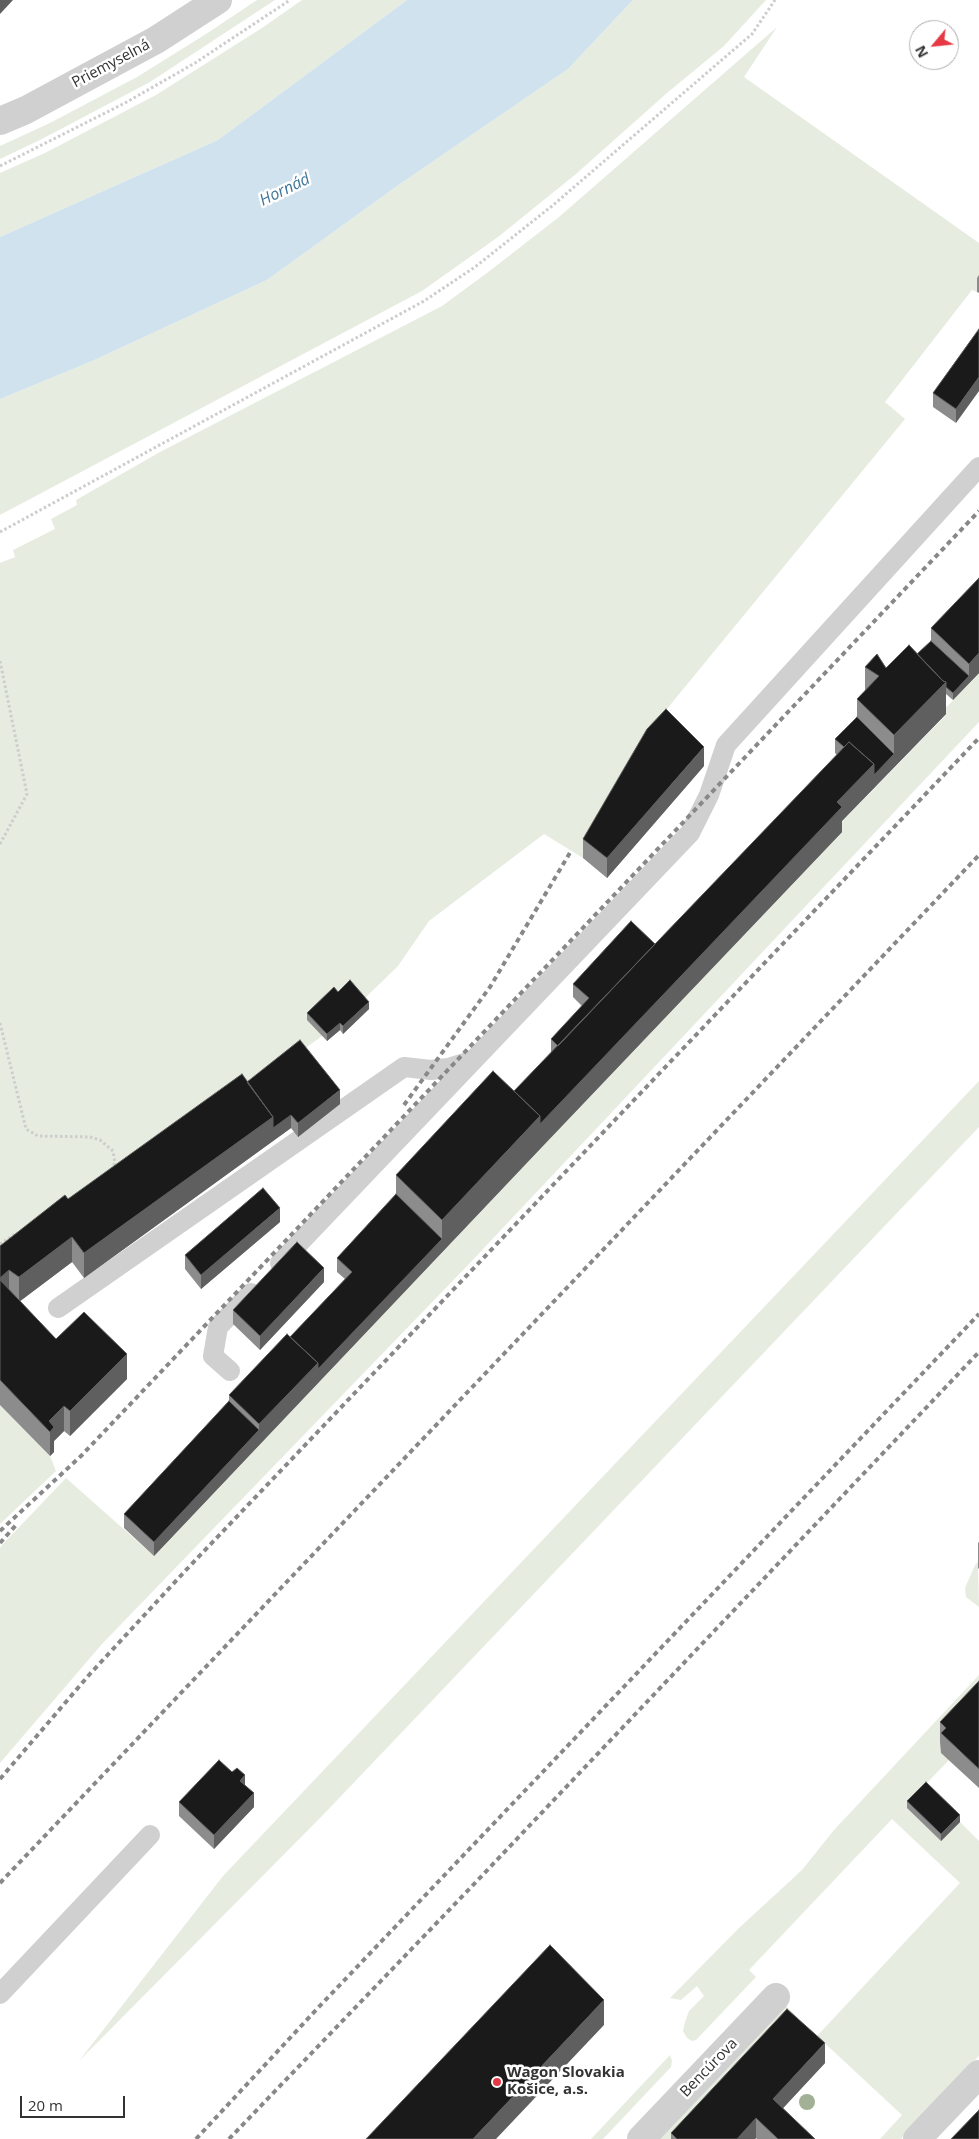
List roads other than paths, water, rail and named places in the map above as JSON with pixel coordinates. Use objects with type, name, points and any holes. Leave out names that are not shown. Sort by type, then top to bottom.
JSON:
[{"type":"street","name":"Priemyselná","points":[[0,121],[26,110],[156,40],[218,0]]},
{"type":"street","name":"Bencúrova","points":[[641,2139],[776,1997]]},
{"type":"street","points":[[917,2139],[979,2074]]},
{"type":"lane","points":[[230,1371],[213,1356],[218,1327],[690,833],[709,795],[726,745],[979,467]]},
{"type":"lane","points":[[58,1308],[404,1066],[431,1070],[448,1068],[474,1060]]},
{"type":"lane","points":[[0,1994],[150,1835]]},
{"type":"water","name":"Hornád","points":[[407,0],[633,0],[568,69],[397,186],[267,280],[90,362],[0,399],[0,237],[218,140]]},
{"type":"railway","points":[[0,1531],[81,1456],[979,511]]},
{"type":"railway","points":[[0,1779],[89,1675],[187,1569],[979,738]]},
{"type":"railway","points":[[404,1105],[490,987],[571,851]]},
{"type":"railway","points":[[0,1883],[979,855]]},
{"type":"railway","points":[[196,2139],[316,2010],[979,1314]]},
{"type":"railway","points":[[229,2139],[476,1882],[979,1352]]},
{"type":"railway","points":[[0,1543],[16,1525]]},
{"type":"place","name":"Wagon Slovakia Košice, a.s.","points":[[497,2082]]}]
